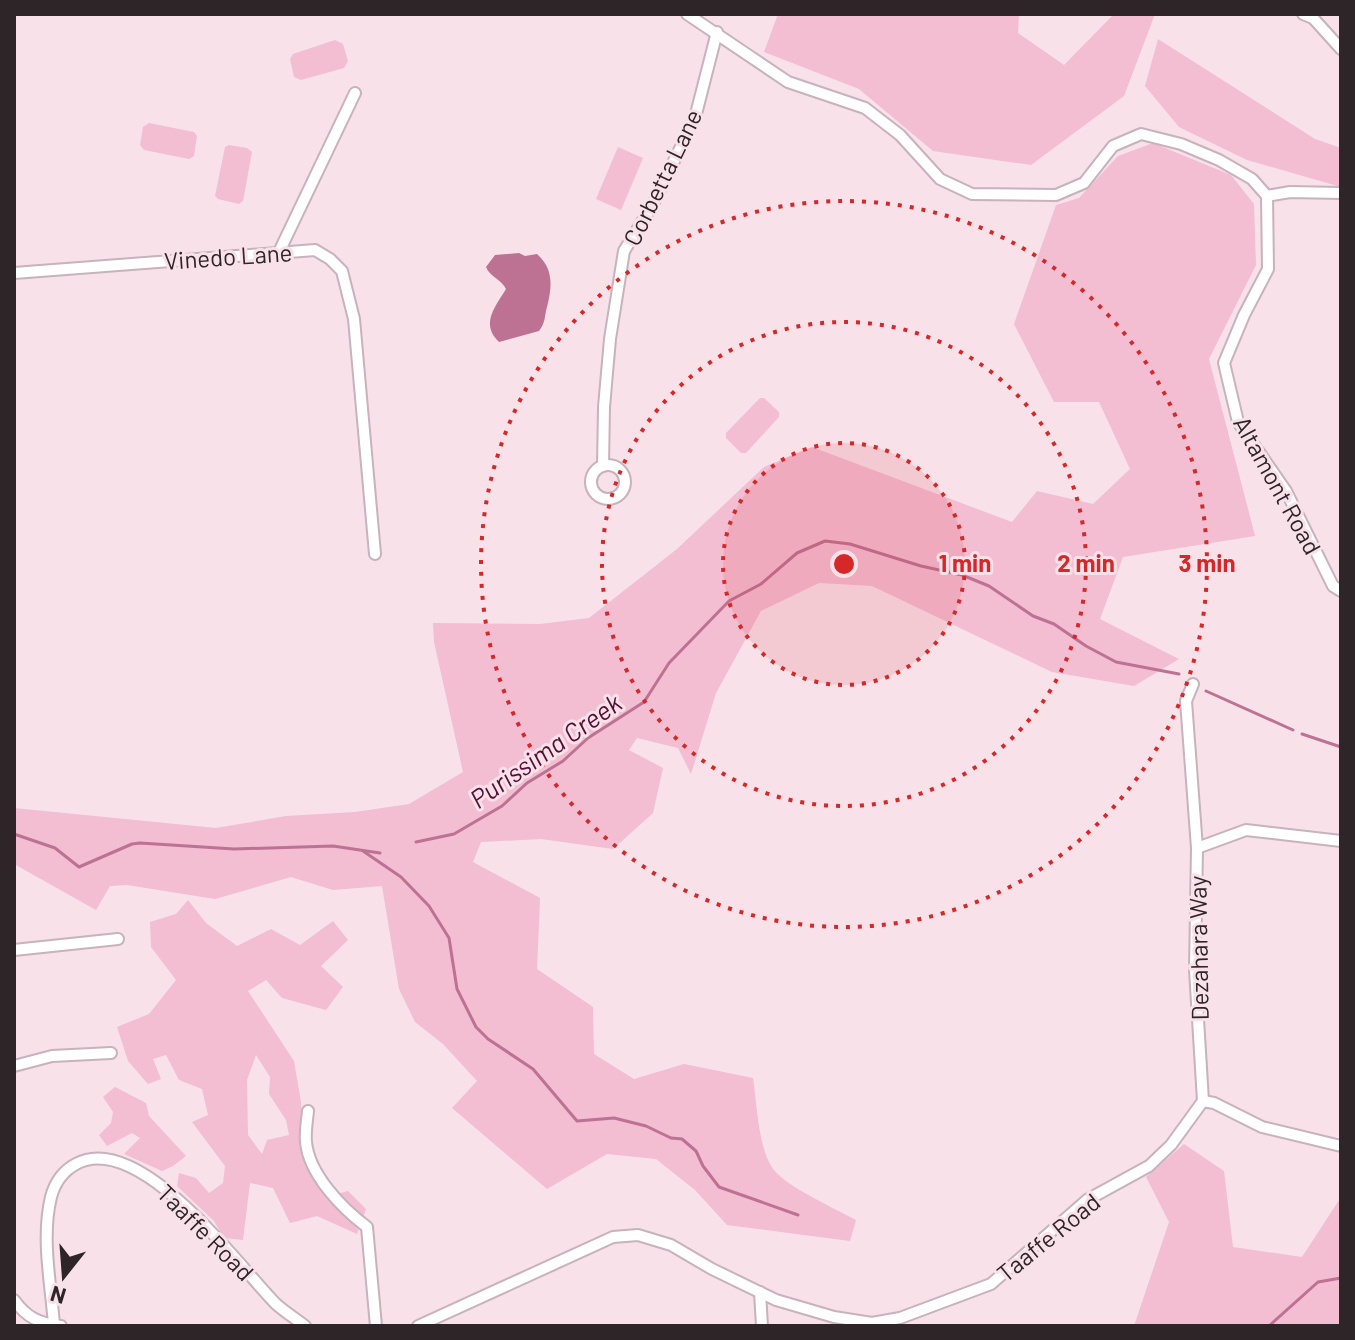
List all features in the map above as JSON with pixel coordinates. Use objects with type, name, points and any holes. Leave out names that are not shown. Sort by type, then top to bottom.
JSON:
[{"type":"street","points":[[687,14],[788,82],[865,108],[900,135],[940,179],[972,194],[1056,195],[1084,183],[1113,146],[1141,134],[1181,144],[1219,160],[1252,179],[1267,196],[1290,192],[1336,194],[1336,186],[1341,185]]},
{"type":"street","points":[[1303,14],[1313,18],[1341,49]]},
{"type":"street","name":"Corbetta Lane","points":[[603,466],[609,352],[624,251],[653,204],[695,118],[717,32]]},
{"type":"street","points":[[279,252],[355,93]]},
{"type":"street","name":"Altamont Road","points":[[1267,196],[1268,269],[1224,363],[1238,422],[1286,491],[1333,586],[1341,591]]},
{"type":"street","name":"Vinedo Lane","points":[[14,273],[315,250],[330,259],[342,271],[354,319],[375,554]]},
{"type":"street","points":[[1193,684],[1186,701],[1197,848]]},
{"type":"street","name":"Dezahara Way","points":[[1203,1101],[1195,970],[1197,848],[1246,830],[1341,841]]},
{"type":"street","points":[[14,950],[118,939]]},
{"type":"street","points":[[14,1066],[52,1056],[111,1053]]},
{"type":"street","points":[[1203,1101],[1214,1103],[1262,1127],[1341,1146]]},
{"type":"street","name":"Taaffe Road","points":[[418,1326],[613,1237],[638,1235],[671,1245],[776,1300],[834,1317],[872,1323],[894,1322],[991,1284],[1087,1200],[1149,1166],[1171,1145],[1203,1101]]},
{"type":"street","points":[[308,1111],[306,1144],[312,1161],[330,1191],[367,1227],[376,1326]]},
{"type":"street","name":"Taaffe Road","points":[[54,1325],[48,1246],[51,1195],[66,1171],[79,1162],[100,1159],[134,1168],[176,1197],[279,1306],[305,1326]]},
{"type":"street","points":[[760,1292],[762,1326]]},
{"type":"street","points":[[14,1300],[23,1313],[36,1321],[61,1326]]},
{"type":"shaded area","points":[[778,14],[1019,14],[1018,33],[1064,65],[1114,14],[1155,14],[1124,96],[1031,165],[933,151],[859,89],[764,52]]},
{"type":"shaded area","points":[[1158,39],[1315,139],[1341,148],[1341,187],[1247,160],[1179,127],[1145,86]]},
{"type":"shaded area","points":[[335,40],[343,44],[348,61],[344,68],[301,80],[294,77],[290,59],[293,54]]},
{"type":"shaded area","points":[[149,123],[194,132],[197,136],[194,156],[189,159],[144,150],[140,145],[143,127]]},
{"type":"shaded area","points":[[1153,143],[1231,175],[1254,204],[1256,265],[1209,359],[1255,536],[1123,557],[1100,619],[1179,659],[1134,686],[1052,672],[872,586],[819,583],[761,611],[716,693],[691,774],[678,748],[637,738],[629,750],[663,768],[653,813],[613,849],[541,839],[481,842],[473,862],[540,898],[537,969],[593,1007],[594,1054],[634,1079],[684,1064],[753,1078],[761,1139],[774,1170],[789,1183],[856,1220],[850,1241],[727,1225],[695,1190],[656,1159],[607,1154],[547,1189],[452,1108],[477,1081],[443,1044],[415,1022],[399,989],[382,886],[333,890],[291,877],[215,899],[127,885],[110,886],[96,910],[14,864],[14,808],[216,828],[286,816],[355,812],[409,804],[463,772],[434,642],[433,623],[540,624],[589,618],[677,549],[764,467],[812,447],[1012,522],[1037,491],[1093,504],[1130,469],[1099,402],[1054,402],[1014,324],[1056,205],[1079,198],[1118,156]]},
{"type":"shaded area","points":[[229,145],[252,152],[243,201],[239,204],[215,196],[225,147]]},
{"type":"shaded area","points":[[618,147],[643,158],[621,210],[596,199]]},
{"type":"shaded area","points":[[519,253],[525,256],[537,254],[549,272],[550,292],[543,325],[539,331],[499,342],[493,335],[490,322],[506,289],[486,267],[495,255]]},
{"type":"shaded area","points":[[760,398],[779,412],[779,417],[746,453],[741,453],[726,438],[726,433]]},
{"type":"shaded area","points":[[188,900],[206,923],[237,946],[271,929],[300,945],[333,921],[348,940],[321,966],[343,987],[326,1010],[282,998],[266,980],[248,991],[294,1061],[301,1102],[301,1146],[329,1196],[348,1191],[366,1209],[357,1234],[317,1216],[290,1223],[273,1188],[250,1183],[243,1240],[224,1238],[214,1221],[177,1186],[179,1173],[196,1178],[209,1193],[223,1183],[225,1166],[192,1122],[208,1115],[202,1089],[179,1080],[166,1055],[153,1059],[161,1079],[148,1084],[128,1061],[117,1027],[149,1014],[176,980],[151,947],[150,922],[176,914]],"holes":[[[256,1055],[270,1077],[269,1094],[286,1120],[289,1135],[267,1140],[262,1154],[248,1135],[247,1080]]]},
{"type":"shaded area","points":[[115,1087],[146,1103],[149,1116],[186,1156],[162,1171],[124,1154],[140,1138],[132,1133],[107,1146],[99,1135],[111,1123],[113,1112],[103,1097]]},
{"type":"shaded area","points":[[1184,1144],[1224,1171],[1233,1247],[1302,1257],[1341,1197],[1341,1326],[1134,1326],[1169,1222],[1146,1177]]},
{"type":"waterway","name":"Purissima Creek","points":[[416,842],[454,834],[502,806],[527,783],[563,761],[588,738],[644,702],[669,663],[729,601],[761,584],[797,553],[825,541],[850,544],[962,575],[989,586],[1033,616],[1054,624],[1116,662],[1179,674]]},
{"type":"waterway","name":"Purissima Creek","points":[[1206,691],[1293,730]]},
{"type":"waterway","name":"Purissima Creek","points":[[1302,734],[1341,747]]},
{"type":"waterway","name":"Purissima Creek","points":[[14,834],[55,848],[79,867],[140,843],[234,849],[333,846],[380,853]]},
{"type":"waterway","points":[[363,851],[401,877],[429,906],[449,938],[457,989],[476,1027],[488,1039],[533,1069],[577,1121],[614,1118],[682,1139],[696,1151],[719,1187],[798,1215]]},
{"type":"waterway","points":[[1269,1326],[1318,1282],[1341,1278]]}]
